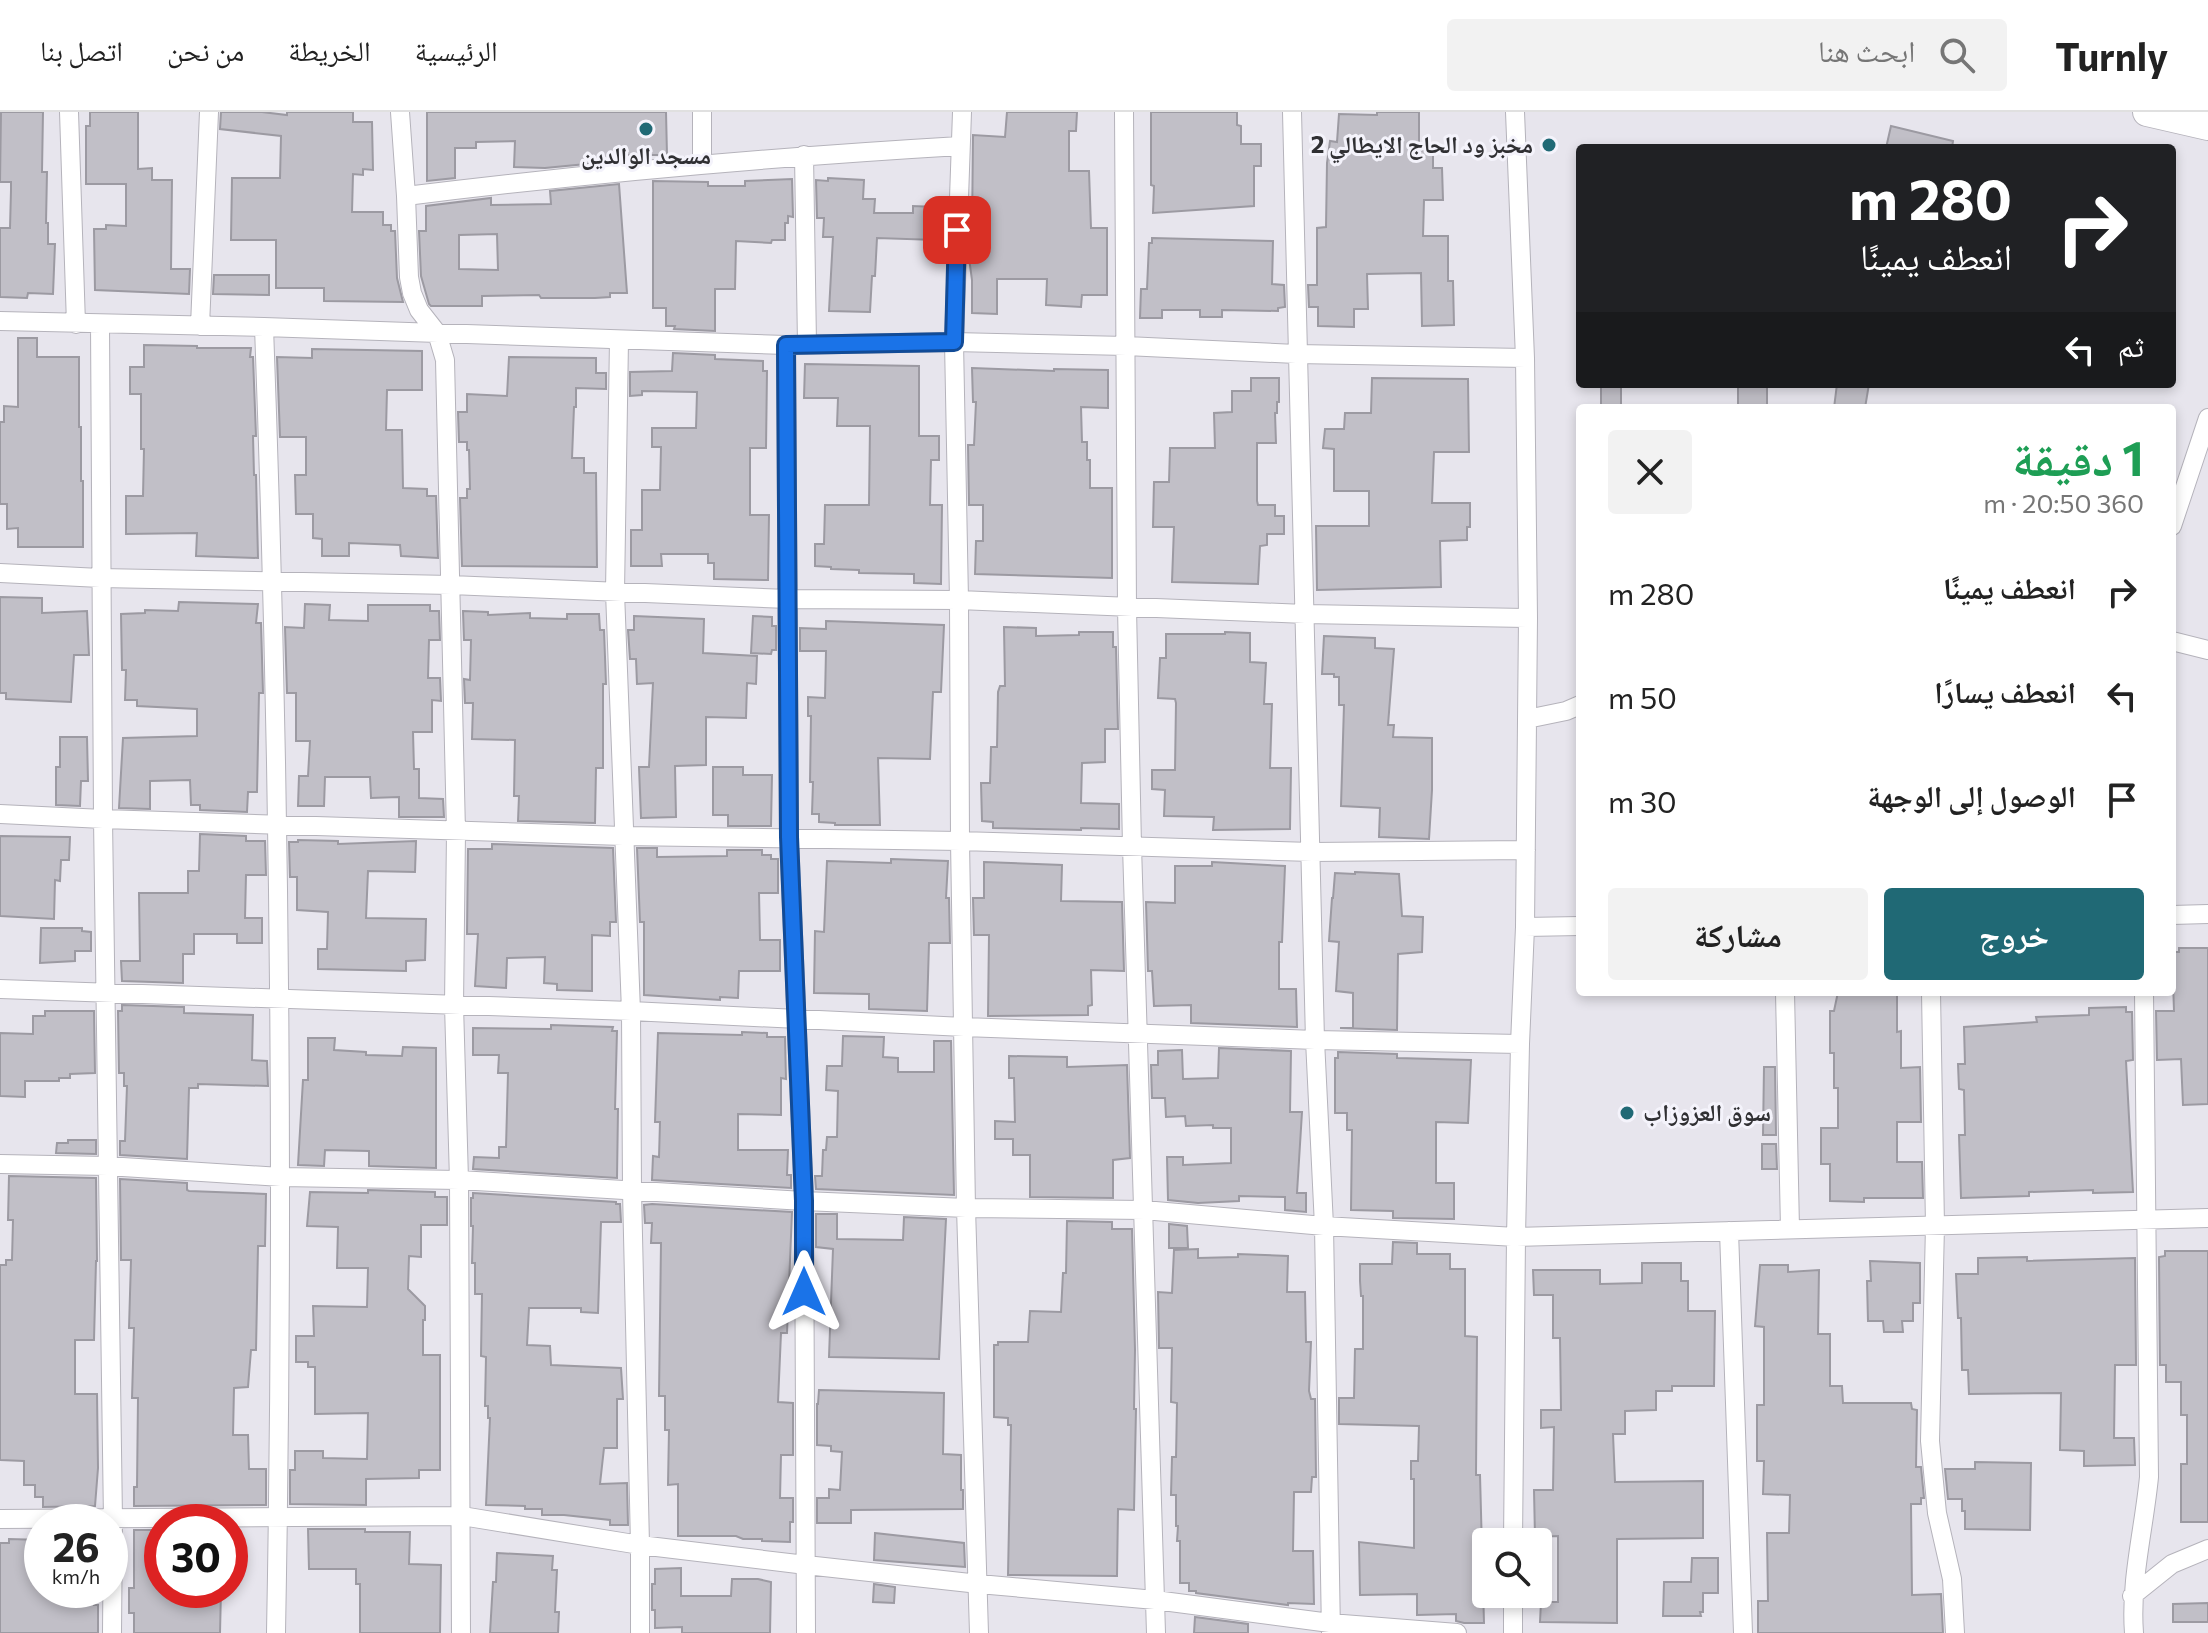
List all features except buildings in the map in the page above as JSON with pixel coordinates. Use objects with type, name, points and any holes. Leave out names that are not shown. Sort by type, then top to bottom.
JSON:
[{"type":"main road","points":[[2147,112],[2208,126]]},
{"type":"street","points":[[69,112],[76,324]]},
{"type":"street","points":[[200,326],[209,112]]},
{"type":"street","points":[[400,112],[409,277],[419,310],[437,333],[445,360],[456,832],[454,1005],[459,1180],[461,1633]]},
{"type":"street","points":[[702,112],[702,164]]},
{"type":"street","points":[[962,112],[954,342],[966,1208],[979,1633]]},
{"type":"street","points":[[1124,112],[1127,608],[1132,846],[1156,1633]]},
{"type":"street","points":[[1292,112],[1315,1040],[1324,1226],[1331,1628]]},
{"type":"street","points":[[1513,1528],[1528,618],[1525,358],[1515,112]]},
{"type":"street","points":[[406,196],[702,164],[960,146]]},
{"type":"street","points":[[804,155],[807,344]]},
{"type":"street","points":[[0,321],[786,345],[954,342],[1296,354],[1525,358]]},
{"type":"street","points":[[100,324],[100,578],[113,1504]]},
{"type":"street","points":[[264,327],[274,581],[281,1177],[276,1633]]},
{"type":"street","points":[[619,340],[615,592],[631,1011],[640,1633]]},
{"type":"street","points":[[786,345],[789,837],[804,1201],[806,1633]]},
{"type":"street","points":[[2176,514],[2208,418]]},
{"type":"street","points":[[0,573],[451,585],[788,599],[959,600],[1305,614],[1528,618]]},
{"type":"street","points":[[2176,642],[2208,650]]},
{"type":"street","points":[[1527,719],[1576,707]]},
{"type":"street","points":[[0,814],[623,836],[789,837],[1312,852],[1526,850]]},
{"type":"street","points":[[2176,915],[2208,914]]},
{"type":"street","points":[[1525,927],[1576,926]]},
{"type":"street","points":[[0,989],[631,1011],[1315,1040],[1520,1044]]},
{"type":"street","points":[[1785,996],[1790,1229]]},
{"type":"street","points":[[1931,996],[1935,1226],[1930,1441],[1937,1513],[1952,1579],[1955,1633]]},
{"type":"street","points":[[2134,1633],[2132,1596],[2149,1477],[2144,996]]},
{"type":"street","points":[[0,1164],[107,1166],[281,1177],[459,1180],[966,1208],[1144,1210],[1324,1226],[1516,1237],[2208,1218]]},
{"type":"street","points":[[1729,1231],[1743,1633]]},
{"type":"street","points":[[128,1520],[462,1516],[640,1545],[979,1584],[1155,1600],[1331,1628],[1457,1633]]},
{"type":"street","points":[[0,1519],[24,1519]]},
{"type":"street","points":[[2132,1596],[2172,1564],[2208,1549]]},
{"type":"street","points":[[112,1608],[112,1633]]},
{"type":"street","points":[[1513,1608],[1513,1633]]},
{"type":"place","name":"مسجد الوالدين","points":[[646,129]]},
{"type":"place","name":"مخبز ود الحاج الايطالي 2","points":[[1549,145]]},
{"type":"place","name":"سوق العزوزاب","points":[[1627,1113]]},
{"type":"route","points":[[804,1292],[804,1201],[789,837],[786,345],[954,342],[957,230]]}]
